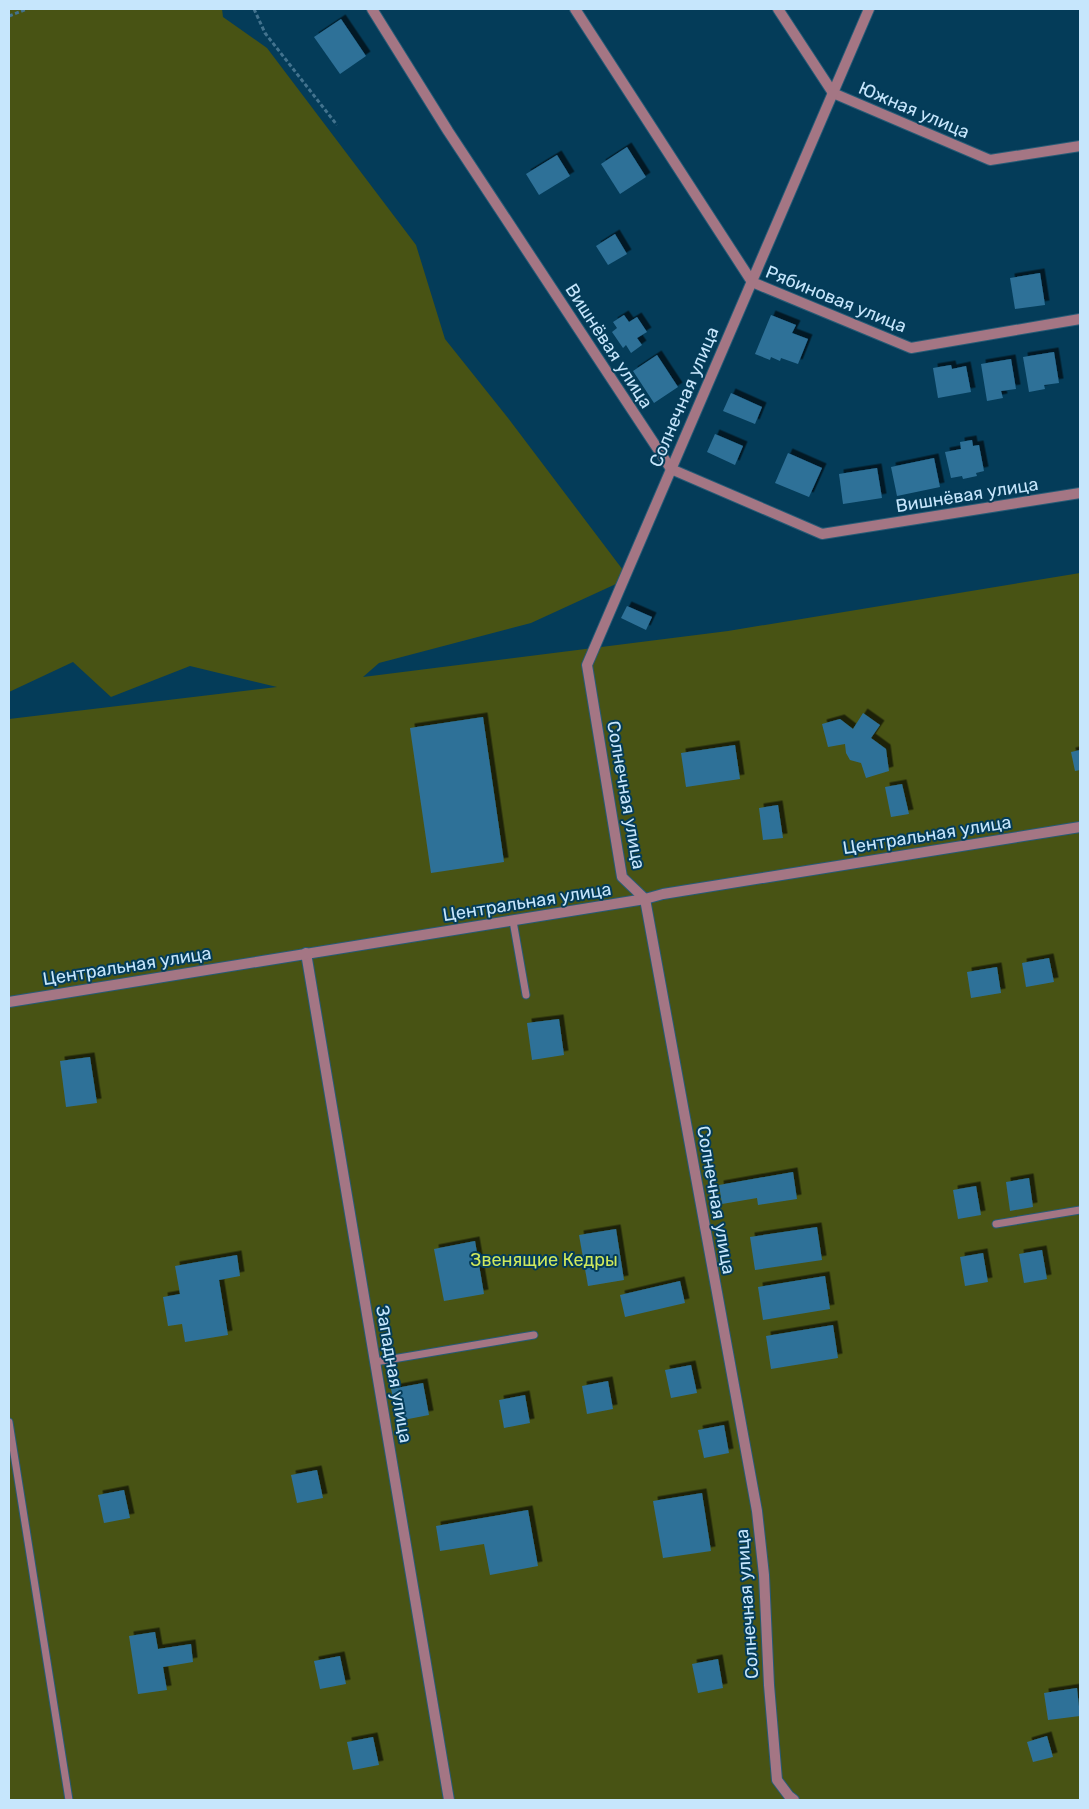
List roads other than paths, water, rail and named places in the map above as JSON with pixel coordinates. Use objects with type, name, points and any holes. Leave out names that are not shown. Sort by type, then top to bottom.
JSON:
[{"type":"street","name":"Вишнёвая улица","points":[[372,9],[448,131],[671,469],[822,534],[1080,493]]},
{"type":"street","name":"Рябиновая улица","points":[[575,9],[752,282],[910,348],[1080,319]]},
{"type":"street","name":"Южная улица","points":[[778,9],[833,93],[990,160],[1080,146]]},
{"type":"street","name":"Солнечная улица","points":[[794,1800],[777,1780],[769,1685],[764,1575],[757,1511],[645,899],[622,877],[587,665],[869,9]]},
{"type":"street","name":"Центральная улица","points":[[9,1002],[1080,827]]},
{"type":"street","name":"Западная улица","points":[[306,953],[449,1800]]},
{"type":"lane","points":[[513,921],[526,995]]},
{"type":"lane","points":[[996,1224],[1080,1210]]},
{"type":"lane","points":[[375,1362],[534,1335]]},
{"type":"lane","points":[[9,1422],[69,1800]]},
{"type":"park label","name":"Звенящие Кедры","points":[[544,1260]]}]
